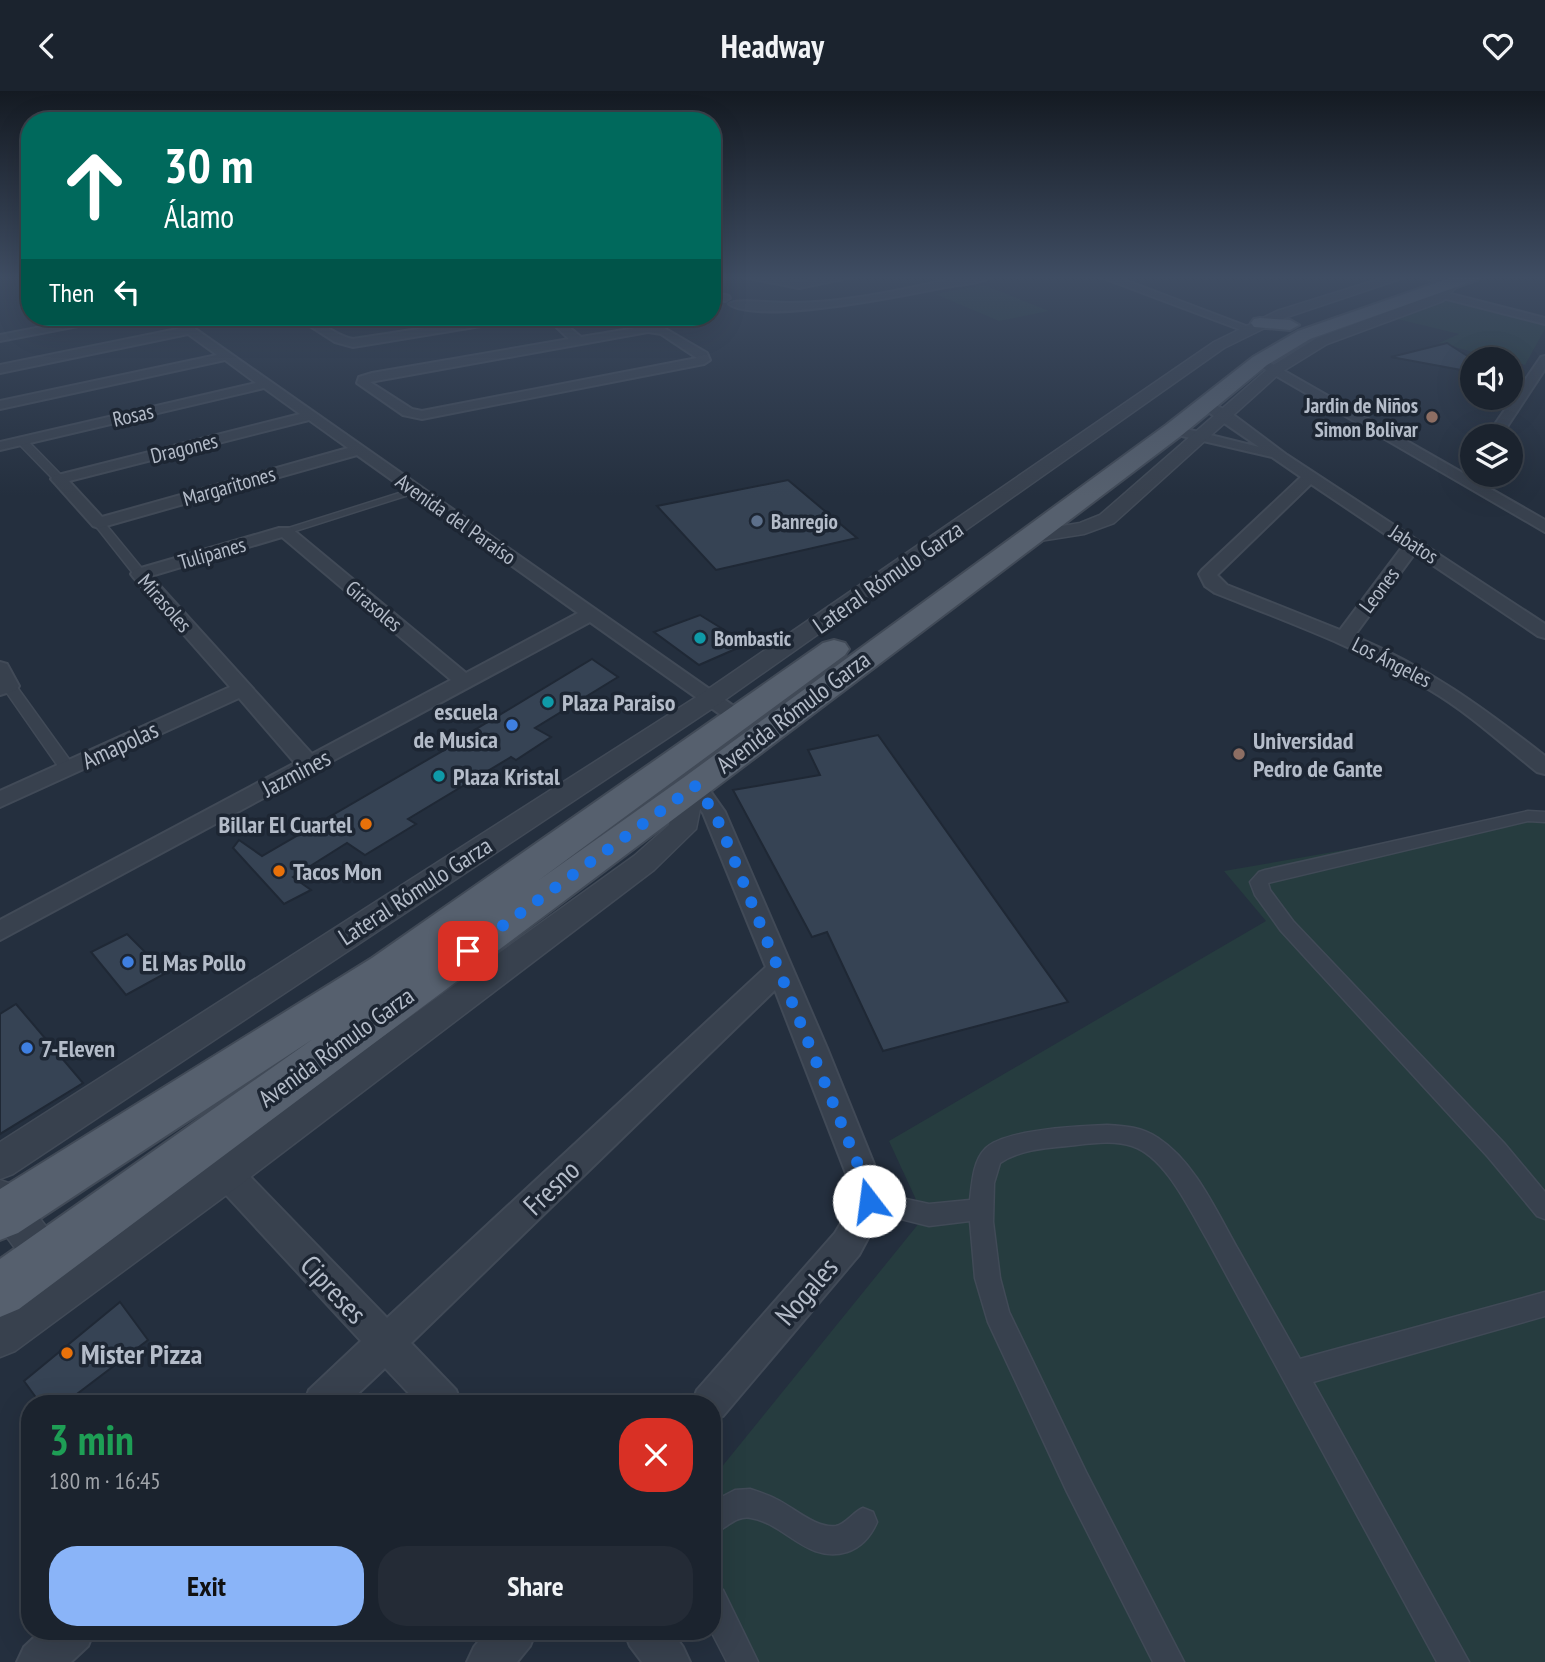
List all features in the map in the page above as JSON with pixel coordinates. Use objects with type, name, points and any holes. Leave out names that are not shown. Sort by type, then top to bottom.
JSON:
[{"type":"main road","name":"Avenida Rómulo Garza","points":[[4,1208],[368,982],[1051,495],[1242,349]]},
{"type":"main road","name":"Avenida Rómulo Garza","points":[[1,1323],[58,1272],[693,788],[1027,537],[1202,422],[1287,349]]},
{"type":"street","points":[[0,369],[96,349]]},
{"type":"street","name":"Avenida del Paraíso","points":[[218,349],[738,718]]},
{"type":"street","points":[[525,349],[372,377],[363,380],[363,383],[408,412],[431,414],[693,364],[704,358],[691,349]]},
{"type":"street","name":"Lateral Rómulo Garza","points":[[0,1162],[710,699],[826,621],[1213,349]]},
{"type":"street","points":[[0,405],[228,356]]},
{"type":"street","points":[[1502,424],[1545,360]]},
{"type":"street","points":[[1268,365],[1460,471]]},
{"type":"street","name":"Rosas","points":[[0,446],[266,384]]},
{"type":"street","points":[[1525,390],[1545,394]]},
{"type":"street","name":"Dragones","points":[[59,479],[310,416]]},
{"type":"street","name":"Jabatos","points":[[1202,422],[1282,458],[1545,632]]},
{"type":"street","name":"Jabatos","points":[[1202,422],[1282,458]]},
{"type":"street","name":"Mirasoles","points":[[22,441],[99,523],[240,690],[310,766]]},
{"type":"street","name":"Margaritones","points":[[99,523],[358,450]]},
{"type":"street","name":"Los Ángeles","points":[[1310,477],[1208,574],[1211,582],[1221,589],[1344,638],[1438,686],[1545,767]]},
{"type":"street","points":[[1486,487],[1545,527]]},
{"type":"street","points":[[285,531],[416,491]]},
{"type":"street","name":"Tulipanes","points":[[140,574],[285,531]]},
{"type":"street","name":"Girasoles","points":[[285,531],[463,680]]},
{"type":"street","name":"Leones","points":[[1344,638],[1414,543]]},
{"type":"street","name":"Jazmines","points":[[0,931],[592,613]]},
{"type":"street","points":[[3,681],[68,769]]},
{"type":"street","name":"Amapolas","points":[[0,800],[240,690]]},
{"type":"street","points":[[693,788],[714,812],[813,1048],[870,1194],[869,1201],[929,1215],[980,1210]]},
{"type":"street","points":[[4,1208],[58,1272],[226,1173],[644,863],[682,829],[693,788]]},
{"type":"street","points":[[1545,817],[1528,816],[1265,876],[1259,882],[1261,891],[1287,926],[1496,1150],[1545,1209]]},
{"type":"street","name":"Fresno","points":[[331,1395],[779,970]]},
{"type":"street","points":[[1169,1662],[1040,1406],[990,1292],[980,1210],[985,1168],[993,1154],[1001,1150],[1065,1137],[1110,1133],[1135,1137],[1158,1151],[1177,1171],[1216,1233],[1454,1662]]},
{"type":"street","name":"Cipreses","points":[[226,1173],[435,1395]]},
{"type":"street","name":"Nogales","points":[[716,1395],[847,1244],[868,1208],[869,1201]]},
{"type":"street","points":[[1294,1374],[1545,1304]]},
{"type":"street","points":[[721,1514],[736,1503],[755,1504],[821,1539],[841,1542],[856,1534],[863,1523]]},
{"type":"street","points":[[721,1619],[743,1662]]},
{"type":"street","points":[[39,1662],[63,1640]]},
{"type":"street","points":[[489,1662],[507,1640]]},
{"type":"street","points":[[652,1640],[668,1662]]},
{"type":"green space","points":[[1523,349],[1534,349],[1525,365]]},
{"type":"green space","points":[[1545,815],[1545,1662],[741,1662],[721,1632],[721,1468],[924,1217],[889,1141],[1266,921],[1224,871]]},
{"type":"building","points":[[1422,349],[1457,349],[1460,351],[1460,370],[1391,357]]},
{"type":"building","points":[[788,480],[857,538],[716,570],[657,506]]},
{"type":"building","name":"Bombastic","points":[[700,615],[747,644],[699,665],[654,632]]},
{"type":"building","points":[[592,659],[618,677],[535,728],[551,737],[516,760],[511,757],[408,819],[416,824],[365,855],[347,843],[293,877],[311,890],[284,904],[233,848],[239,840],[262,856],[470,735],[468,734]]},
{"type":"building","points":[[878,735],[1068,1002],[883,1051],[827,932],[812,937],[733,790],[820,775],[808,750]]},
{"type":"building","name":"El Mas Pollo","points":[[127,934],[166,973],[126,995],[91,952]]},
{"type":"building","name":"7-Eleven","points":[[16,1004],[83,1083],[0,1134],[0,1014]]},
{"type":"building","points":[[120,1302],[148,1340],[76,1395],[34,1395],[24,1381]]},
{"type":"place","name":"Jardin de Niños Simon Bolivar","points":[[1432,417]]},
{"type":"place","name":"Banregio","points":[[757,521]]},
{"type":"place","name":"Bombastic","points":[[700,638]]},
{"type":"place","name":"Plaza Paraiso","points":[[548,702]]},
{"type":"place","name":"escuela de Musica","points":[[512,725]]},
{"type":"place","name":"Universidad Pedro de Gante","points":[[1239,754]]},
{"type":"place","name":"Plaza Kristal","points":[[439,776]]},
{"type":"place","name":"Billar El Cuartel","points":[[366,824]]},
{"type":"place","name":"Tacos Mon","points":[[279,871]]},
{"type":"place","name":"El Mas Pollo","points":[[128,962]]},
{"type":"place","name":"7-Eleven","points":[[27,1048]]},
{"type":"place","name":"Mister Pizza","points":[[67,1353]]},
{"type":"route","points":[[468,951],[695,786],[714,812],[722,830],[813,1048],[870,1194],[869,1201]]}]
